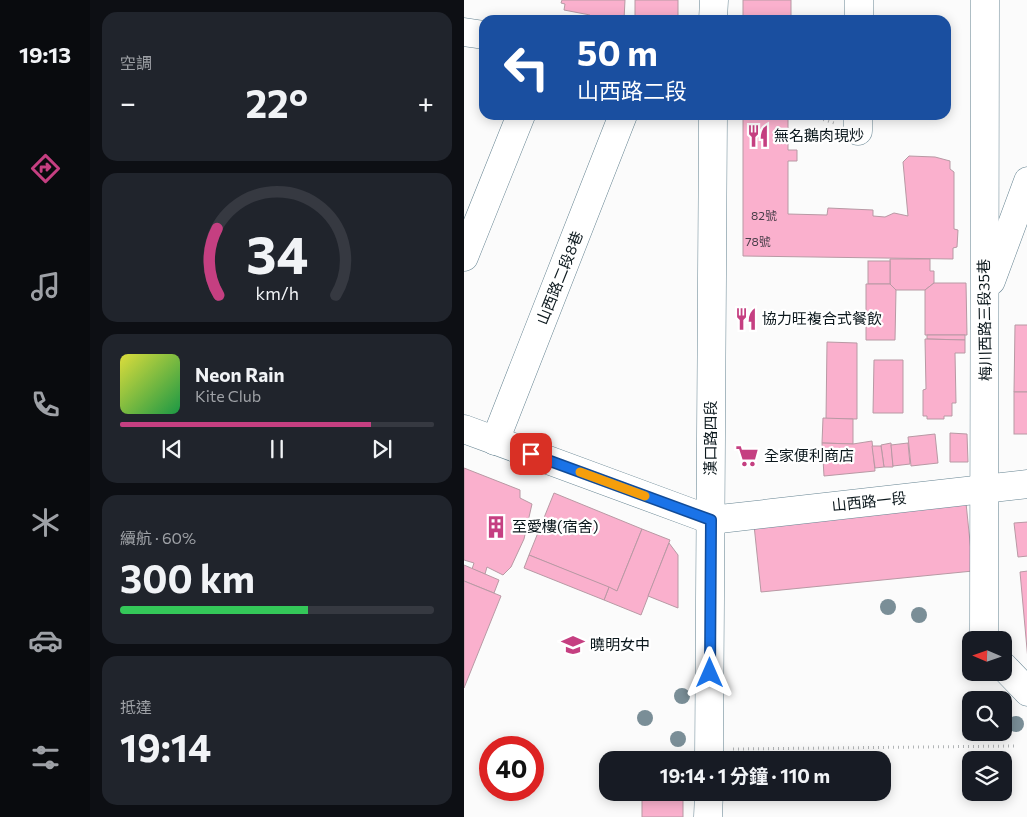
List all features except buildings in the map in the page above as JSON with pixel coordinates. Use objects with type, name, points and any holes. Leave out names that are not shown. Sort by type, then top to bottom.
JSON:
[{"type":"street","points":[[713,15],[714,0]]},
{"type":"street","points":[[859,0],[859,15]]},
{"type":"street","name":"梅川西路三段35巷","points":[[984,631],[985,0]]},
{"type":"street","points":[[464,32],[479,34]]},
{"type":"street","points":[[464,257],[518,120]]},
{"type":"street","name":"山西路二段8巷","points":[[495,441],[622,120]]},
{"type":"street","name":"漢口路四段","points":[[709,751],[713,120]]},
{"type":"street","points":[[986,294],[1027,181]]},
{"type":"street","points":[[464,429],[711,520]]},
{"type":"street","name":"山西路一段","points":[[711,520],[1027,484]]},
{"type":"street","points":[[1012,676],[1027,692]]},
{"type":"street","points":[[708,801],[708,817]]},
{"type":"path","points":[[845,751],[1015,746]]},
{"type":"slow traffic","points":[[580,472],[645,496]]},
{"type":"place","name":"無名鵝肉現炒","points":[[758,136]]},
{"type":"place","name":"協力旺複合式餐飲","points":[[746,319]]},
{"type":"place","name":"全家便利商店","points":[[747,456]]},
{"type":"place","name":"至愛樓(宿舍)","points":[[496,527]]},
{"type":"place","name":"曉明女中","points":[[573,645]]},
{"type":"route","points":[[531,454],[711,520],[710,673]]}]
